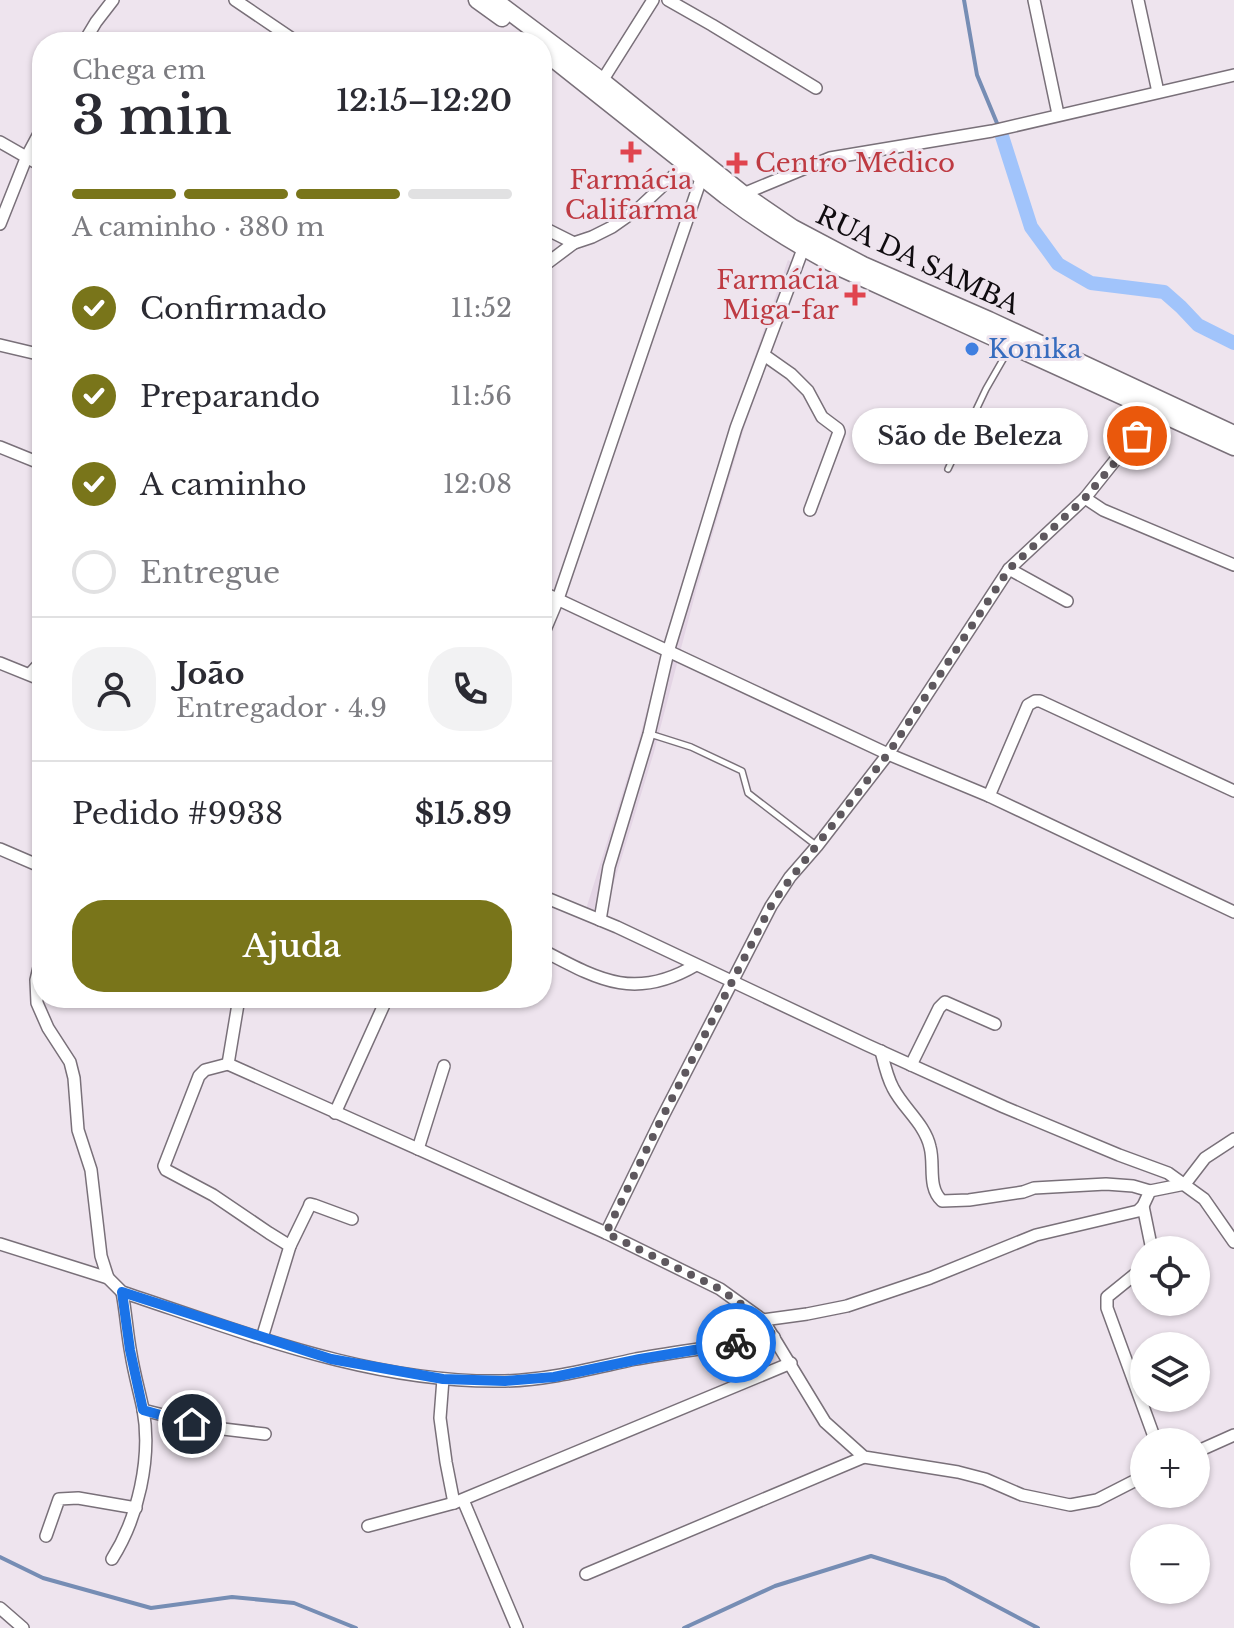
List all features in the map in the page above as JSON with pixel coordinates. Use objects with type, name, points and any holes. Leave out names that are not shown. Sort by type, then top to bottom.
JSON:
[{"type":"main road","points":[[477,0],[519,32]]},
{"type":"main road","name":"RUA DA SAMBA","points":[[494,0],[537,32]]},
{"type":"main road","name":"RUA DA SAMBA","points":[[552,44],[743,194],[793,228],[863,265],[1234,434]]},
{"type":"main road","name":"RUA DA SAMBA","points":[[552,58],[756,218],[803,249],[1234,447]]},
{"type":"street","points":[[90,32],[113,0]]},
{"type":"street","points":[[235,0],[275,32]]},
{"type":"street","points":[[602,81],[653,0]]},
{"type":"street","points":[[668,0],[816,88]]},
{"type":"street","points":[[1034,0],[1058,114]]},
{"type":"street","points":[[1138,0],[1158,92]]},
{"type":"street","points":[[743,194],[830,158],[992,131],[1234,75]]},
{"type":"street","points":[[0,142],[32,159]]},
{"type":"street","points":[[0,224],[32,147]]},
{"type":"street","points":[[552,260],[574,243],[612,227],[639,208],[686,164]]},
{"type":"street","points":[[552,613],[702,176]]},
{"type":"street","points":[[552,232],[574,243]]},
{"type":"street","points":[[600,920],[609,867],[649,734],[668,652],[736,428],[803,249]]},
{"type":"street","points":[[0,345],[32,353]]},
{"type":"street","points":[[764,355],[808,391],[822,417],[839,432],[810,510]]},
{"type":"street","points":[[606,1233],[771,906],[790,877],[888,754],[1009,569],[1085,498],[1157,413]]},
{"type":"street","points":[[0,447],[32,460]]},
{"type":"street","points":[[1085,498],[1103,510],[1234,565]]},
{"type":"street","points":[[1009,569],[1067,601]]},
{"type":"street","points":[[552,596],[1234,912]]},
{"type":"street","points":[[0,663],[30,674]]},
{"type":"street","points":[[989,796],[1028,705],[1035,701],[1234,791]]},
{"type":"street","points":[[0,849],[32,863]]},
{"type":"street","points":[[552,900],[911,1065],[1168,1173],[1209,1206],[1234,1242]]},
{"type":"street","points":[[552,955],[582,971],[617,983],[669,980],[696,965]]},
{"type":"street","points":[[911,1065],[939,1008],[945,1002],[995,1024]]},
{"type":"street","points":[[39,1008],[70,1062],[78,1130],[91,1170],[101,1256],[108,1278],[122,1292],[331,1359],[443,1379],[505,1381],[554,1377],[774,1337]]},
{"type":"street","points":[[228,1064],[237,1008]]},
{"type":"street","points":[[335,1113],[382,1008]]},
{"type":"street","points":[[881,1051],[893,1089],[929,1142],[933,1186],[936,1196],[942,1201],[969,1200],[1034,1188],[1106,1184],[1150,1191],[1185,1184],[1205,1158],[1234,1139]]},
{"type":"street","points":[[290,1246],[164,1166],[199,1076],[205,1070],[228,1064],[606,1233],[720,1289],[763,1320],[825,1422],[864,1457]]},
{"type":"street","points":[[418,1149],[444,1066]]},
{"type":"street","points":[[763,1320],[847,1306],[930,1278],[1036,1235],[1138,1211],[1150,1191]]},
{"type":"street","points":[[262,1338],[290,1246],[310,1204],[352,1219]]},
{"type":"street","points":[[1143,1206],[1149,1236]]},
{"type":"street","points":[[0,1244],[108,1278]]},
{"type":"street","points":[[1130,1278],[1107,1297],[1107,1308],[1151,1428]]},
{"type":"street","points":[[112,1559],[123,1542],[136,1508],[144,1451],[143,1410],[122,1292]]},
{"type":"street","points":[[368,1526],[459,1502],[791,1363]]},
{"type":"street","points":[[443,1379],[440,1418],[444,1450],[459,1502],[517,1628]]},
{"type":"street","points":[[143,1410],[215,1428],[265,1434]]},
{"type":"street","points":[[1210,1446],[1234,1435]]},
{"type":"street","points":[[586,1574],[864,1457],[958,1472],[985,1479],[1022,1495],[1070,1505],[1097,1500],[1130,1483]]},
{"type":"street","points":[[46,1536],[59,1499],[78,1498],[136,1508]]},
{"type":"street","points":[[0,1608],[23,1628]]},
{"type":"lane","points":[[948,469],[1011,344]]},
{"type":"lane","points":[[649,734],[691,747],[742,771],[748,793],[817,846]]},
{"type":"shaded area","points":[[788,260],[802,268],[745,425],[697,587],[654,752],[604,915],[586,909],[732,422]]},
{"type":"waterway","points":[[964,0],[977,75],[999,128]]},
{"type":"waterway","points":[[1001,133],[1031,227],[1058,264],[1091,283],[1164,292],[1198,325],[1234,343]]},
{"type":"waterway","points":[[684,1628],[775,1586],[871,1556],[945,1579],[1038,1628]]},
{"type":"waterway","points":[[0,1557],[43,1578],[151,1608],[232,1597],[294,1603],[356,1628]]},
{"type":"way so far","points":[[736,1343],[774,1337],[763,1320],[720,1289],[606,1233],[771,906],[790,877],[888,754],[1009,569],[1085,498],[1137,436]]},
{"type":"place","name":"Farmácia Califarma","points":[[631,152]]},
{"type":"place","name":"Centro Médico","points":[[737,163]]},
{"type":"place","name":"Farmácia Miga-far","points":[[855,295]]},
{"type":"place","name":"Konika","points":[[972,349]]},
{"type":"place","name":"São de Beleza","points":[[1137,436]]},
{"type":"route","points":[[192,1424],[143,1410],[135,1379],[122,1292],[331,1359],[443,1379],[505,1381],[554,1377],[736,1343]]}]
